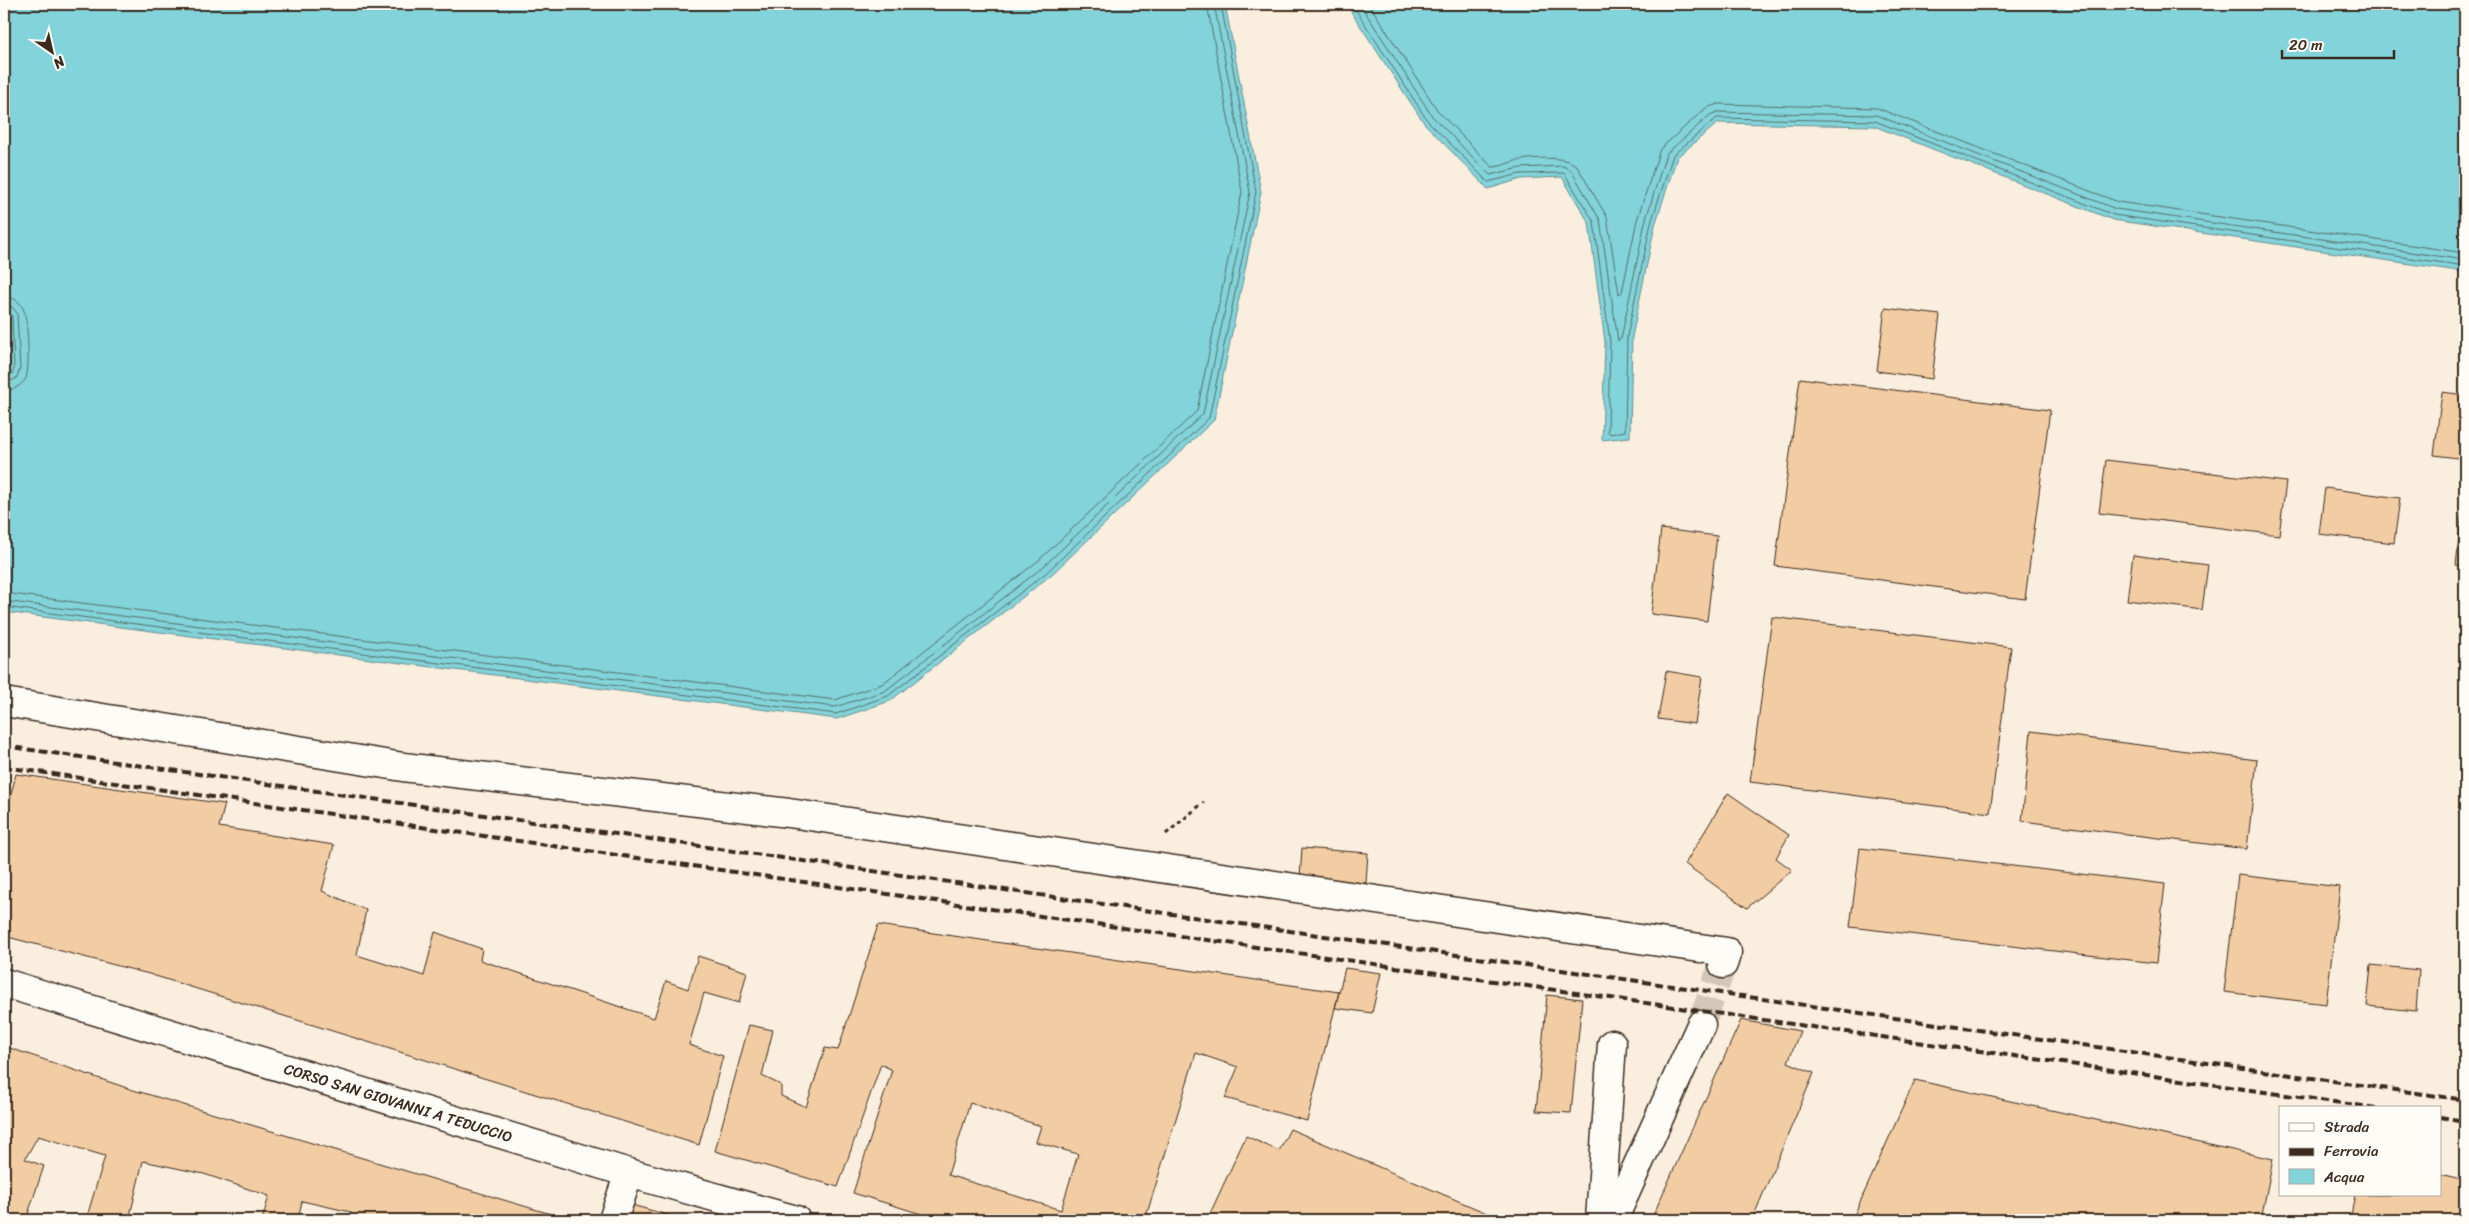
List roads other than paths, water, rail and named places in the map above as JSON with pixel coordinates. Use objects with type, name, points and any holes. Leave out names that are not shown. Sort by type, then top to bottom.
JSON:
[{"type":"street","points":[[4,702],[403,767],[789,813],[1727,952],[1723,964]]},
{"type":"street","name":"CORSO SAN GIOVANNI A TEDUCCIO","points":[[4,983],[629,1173],[796,1220]]},
{"type":"street","points":[[1613,1220],[1701,1025]]},
{"type":"street","points":[[1600,1220],[1612,1044]]},
{"type":"street","points":[[613,1220],[629,1173]]},
{"type":"water","points":[[4,4],[1225,4],[1261,192],[1214,420],[1051,575],[890,701],[837,719],[4,612],[4,373],[9,370],[7,316],[4,315]]},
{"type":"water","points":[[1346,4],[2465,4],[2465,272],[2113,220],[1874,126],[1718,123],[1677,157],[1655,225],[1632,337],[1630,437],[1602,440],[1605,342],[1589,223],[1562,177],[1521,179],[1488,189],[1424,123]]},
{"type":"tunnel","points":[[1701,1025],[1723,964]]},
{"type":"railway","points":[[4,746],[2465,1100]]},
{"type":"railway","points":[[4,767],[2362,1106]]},
{"type":"railway","points":[[2442,1117],[2465,1121]]}]
